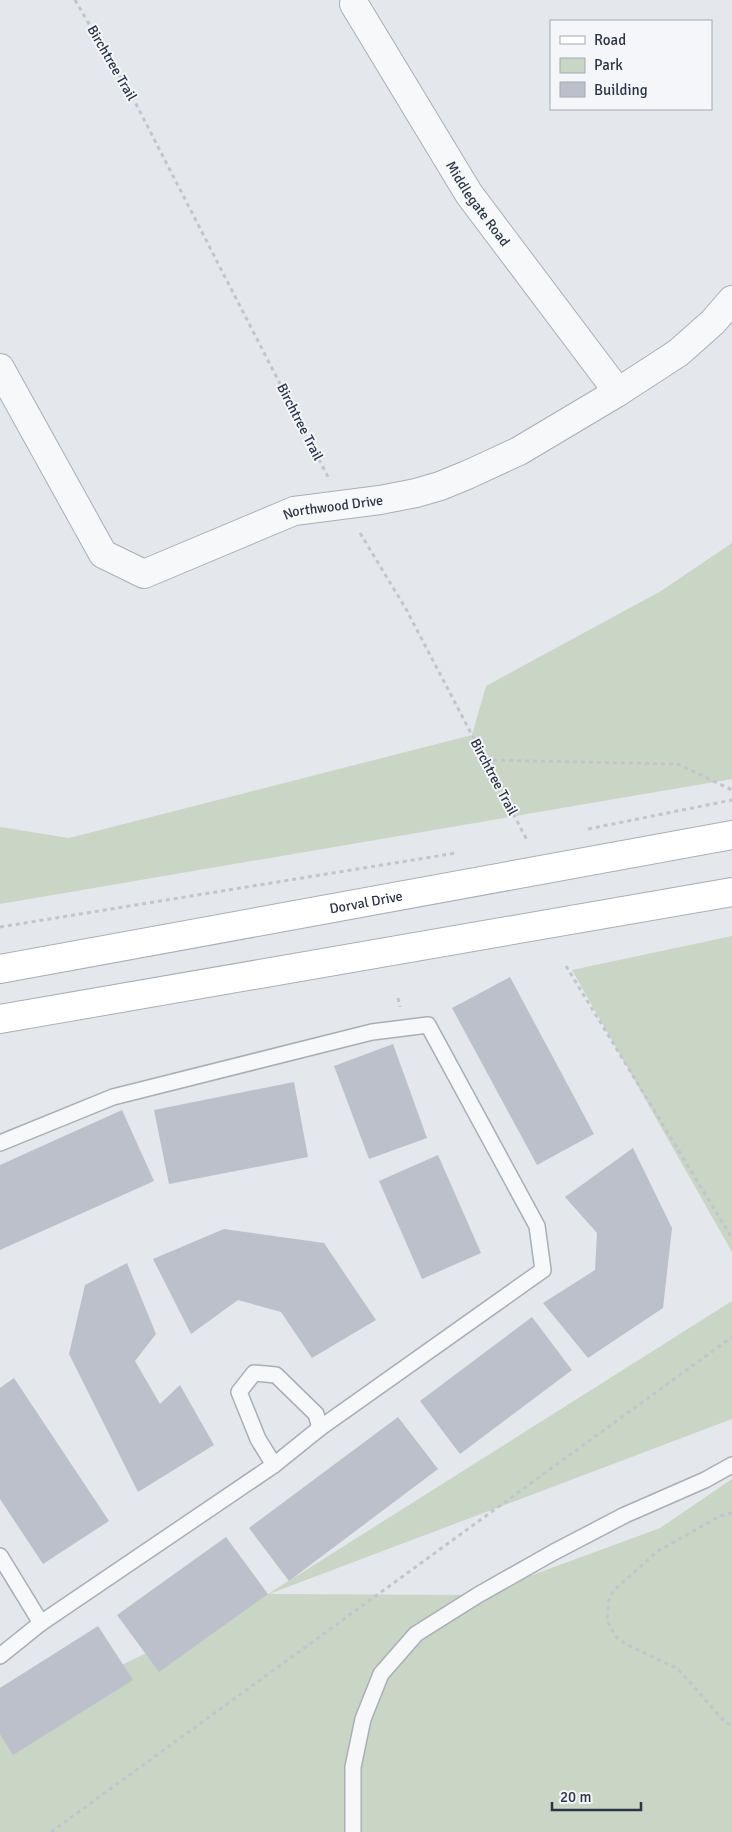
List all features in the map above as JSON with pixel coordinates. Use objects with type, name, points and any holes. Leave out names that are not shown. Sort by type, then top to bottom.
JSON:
[{"type":"main road","name":"Dorval Drive","points":[[0,969],[732,835]]},
{"type":"main road","points":[[0,1019],[732,892]]},
{"type":"street","name":"Middlegate Road","points":[[355,1],[469,194],[618,392]]},
{"type":"street","name":"Northwood Drive","points":[[0,368],[103,554],[144,574],[294,511],[416,493],[440,486],[520,451],[618,392],[678,353],[713,322],[732,300]]},
{"type":"lane","points":[[0,1143],[113,1097],[372,1032],[428,1024],[537,1226],[543,1270],[320,1428],[274,1465],[41,1623],[0,1656]]},
{"type":"lane","points":[[274,1465],[258,1439],[239,1392],[254,1373],[276,1375],[316,1414],[320,1428]]},
{"type":"lane","points":[[353,1832],[353,1767],[363,1719],[381,1674],[416,1634],[554,1552],[625,1515],[705,1480],[732,1465]]},
{"type":"lane","points":[[0,1556],[41,1623]]},
{"type":"path","name":"Birchtree Trail","points":[[75,0],[134,102],[342,505],[406,609],[528,842]]},
{"type":"path","points":[[485,760],[678,764],[732,790]]},
{"type":"path","points":[[586,830],[732,800]]},
{"type":"path","points":[[520,843],[537,840]]},
{"type":"path","points":[[0,927],[463,852]]},
{"type":"path","points":[[566,966],[732,1238]]},
{"type":"path","points":[[51,1832],[732,1337]]},
{"type":"path","points":[[732,1513],[720,1516],[658,1551],[614,1590],[609,1598],[607,1610],[607,1621],[617,1638],[678,1669],[725,1722],[732,1726]]},
{"type":"green space","points":[[732,543],[732,779],[0,904],[0,827],[69,838],[472,735],[486,686],[661,591]]},
{"type":"green space","points":[[732,936],[732,1252],[572,970]]},
{"type":"green space","points":[[732,1301],[732,1419],[269,1594],[478,1595],[660,1528],[732,1479],[732,1832],[0,1832],[0,1724],[268,1594]]},
{"type":"building","points":[[510,977],[594,1134],[537,1165],[452,1008]]},
{"type":"building","points":[[393,1044],[427,1138],[369,1159],[334,1066]]},
{"type":"building","points":[[294,1082],[308,1157],[169,1184],[154,1110]]},
{"type":"building","points":[[122,1110],[154,1181],[0,1250],[0,1165]]},
{"type":"building","points":[[633,1148],[672,1228],[663,1308],[588,1358],[543,1303],[595,1270],[597,1233],[565,1197]]},
{"type":"building","points":[[438,1155],[481,1253],[422,1279],[379,1181]]},
{"type":"building","points":[[224,1229],[324,1243],[376,1320],[312,1358],[281,1312],[238,1300],[191,1334],[153,1259]]},
{"type":"building","points":[[127,1263],[156,1334],[135,1361],[160,1404],[180,1385],[214,1445],[138,1492],[69,1354],[85,1285]]},
{"type":"building","points":[[532,1317],[572,1370],[460,1454],[420,1401]]},
{"type":"building","points":[[14,1378],[109,1521],[43,1564],[0,1499],[0,1388]]},
{"type":"building","points":[[398,1417],[438,1469],[289,1581],[249,1528]]},
{"type":"building","points":[[226,1537],[268,1594],[159,1672],[117,1615]]},
{"type":"building","points":[[98,1626],[133,1680],[13,1755],[0,1734],[0,1688]]}]
